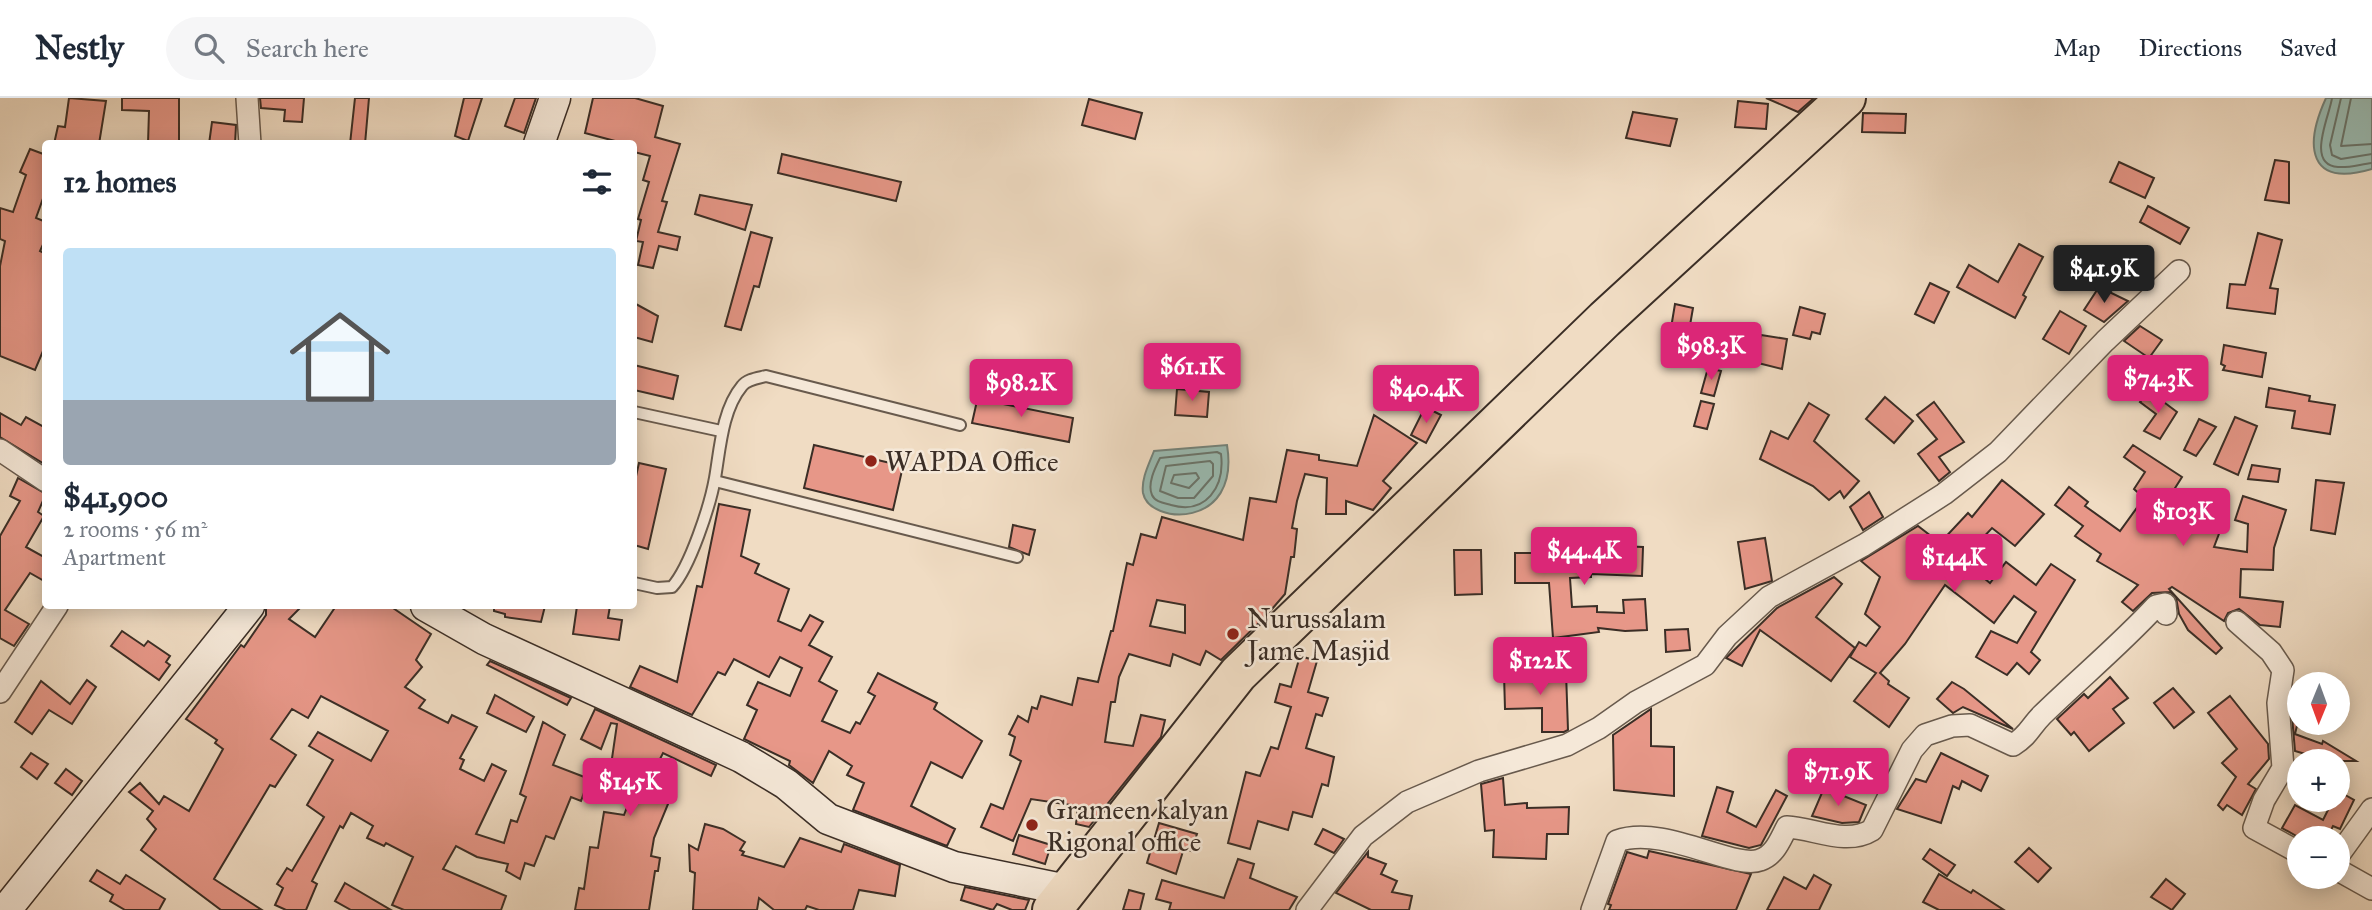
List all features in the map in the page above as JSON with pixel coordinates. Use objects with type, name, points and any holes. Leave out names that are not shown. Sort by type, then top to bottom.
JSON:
[{"type":"highway","points":[[1059,900],[1238,674],[1605,319],[1846,98]]},
{"type":"street","points":[[247,98],[250,140]]},
{"type":"street","points":[[540,140],[555,98]]},
{"type":"street","points":[[1307,910],[1331,882],[1363,835],[1407,802],[1479,771],[1567,745],[1599,728],[1636,702],[1705,665],[1727,636],[1769,597],[1864,545],[1944,494],[1998,452],[2105,341],[2179,271]]},
{"type":"street","points":[[0,450],[42,478]]},
{"type":"street","points":[[1591,910],[1617,841],[1630,836],[1697,846],[1746,862],[1758,861],[1769,855],[1787,827],[1848,838],[1863,835],[1871,830],[1912,750],[1925,735],[1952,726],[1970,725],[2012,745],[2028,736],[2039,718],[2091,672],[2156,606],[2165,604],[2166,614]]},
{"type":"street","points":[[0,692],[55,609]]},
{"type":"street","points":[[7,905],[247,609]]},
{"type":"street","points":[[431,609],[497,645],[741,757],[786,783],[828,819],[954,867],[1059,900]]},
{"type":"street","points":[[2236,622],[2271,652],[2283,670],[2278,703],[2283,768],[2264,800],[2254,828],[2287,846]]},
{"type":"street","points":[[2350,839],[2372,809]]},
{"type":"street","points":[[2350,877],[2372,889]]},
{"type":"lane","points":[[637,584],[657,588],[672,587],[684,574],[715,481],[721,432],[742,385],[766,376],[960,425]]},
{"type":"lane","points":[[637,413],[721,432]]},
{"type":"lane","points":[[715,481],[1017,556]]},
{"type":"water","points":[[2326,98],[2372,98],[2372,169],[2335,173],[2324,168],[2317,159],[2314,147],[2315,132]]},
{"type":"water","points":[[1227,445],[1228,473],[1221,493],[1208,506],[1192,513],[1176,514],[1161,511],[1149,504],[1143,493],[1143,482],[1154,451]]},
{"type":"building","points":[[69,98],[106,101],[100,140],[55,140],[58,126],[65,127]]},
{"type":"building","points":[[122,98],[179,98],[179,140],[148,140],[149,111],[122,110]]},
{"type":"building","points":[[260,98],[304,98],[302,122],[284,121],[285,110],[261,108]]},
{"type":"building","points":[[355,98],[369,98],[365,140],[350,140]]},
{"type":"building","points":[[464,98],[482,98],[468,140],[455,136]]},
{"type":"building","points":[[515,98],[536,98],[524,133],[505,126]]},
{"type":"building","points":[[593,98],[635,98],[663,106],[655,137],[680,144],[662,201],[667,202],[658,232],[680,237],[677,250],[659,246],[653,268],[638,265],[643,242],[637,241],[641,220],[638,219],[649,182],[643,180],[650,156],[637,153],[637,140],[611,140],[585,133]]},
{"type":"building","points":[[1766,98],[1814,98],[1798,112]]},
{"type":"building","points":[[1089,99],[1142,113],[1135,139],[1082,125]]},
{"type":"building","points":[[1738,101],[1768,104],[1766,129],[1735,127]]},
{"type":"building","points":[[1633,112],[1677,119],[1670,146],[1626,138]]},
{"type":"building","points":[[1863,113],[1906,114],[1905,133],[1862,132]]},
{"type":"building","points":[[212,122],[236,125],[235,140],[210,140]]},
{"type":"building","points":[[30,149],[42,154],[42,201],[36,218],[42,220],[42,353],[35,370],[0,356],[0,266],[5,241],[0,239],[0,208],[13,212],[26,175],[20,172]]},
{"type":"building","points":[[782,154],[901,182],[896,201],[778,173]]},
{"type":"building","points":[[2275,160],[2289,162],[2289,203],[2265,200]]},
{"type":"building","points":[[2119,162],[2154,178],[2145,198],[2110,182]]},
{"type":"building","points":[[700,195],[752,205],[745,230],[695,214]]},
{"type":"building","points":[[2148,206],[2189,228],[2180,244],[2140,222]]},
{"type":"building","points":[[751,232],[772,238],[759,287],[754,286],[741,330],[725,326]]},
{"type":"building","points":[[2258,233],[2282,240],[2270,288],[2278,289],[2275,314],[2227,308],[2230,284],[2245,285]]},
{"type":"building","points":[[2019,244],[2043,257],[2023,295],[2026,297],[2015,318],[1957,287],[1969,265],[1998,282]]},
{"type":"building","points":[[1930,283],[1949,292],[1934,323],[1915,314]]},
{"type":"building","points":[[2099,287],[2128,301],[2104,322],[2084,310]]},
{"type":"building","points":[[1675,304],[1693,308],[1689,331],[1671,328]]},
{"type":"building","points":[[637,305],[658,316],[652,342],[637,338]]},
{"type":"building","points":[[1800,307],[1825,314],[1820,334],[1812,332],[1810,339],[1793,335]]},
{"type":"building","points":[[2060,311],[2086,326],[2069,354],[2043,339]]},
{"type":"building","points":[[2140,326],[2162,340],[2149,358],[2124,341]]},
{"type":"building","points":[[1761,335],[1787,339],[1782,369],[1754,362]]},
{"type":"building","points":[[2224,345],[2266,353],[2262,377],[2223,370],[2225,366],[2221,364]]},
{"type":"building","points":[[637,366],[678,376],[673,399],[637,391]]},
{"type":"building","points":[[1708,368],[1721,371],[1714,396],[1701,393]]},
{"type":"building","points":[[2269,388],[2310,396],[2309,401],[2335,405],[2330,434],[2292,428],[2295,411],[2266,407]]},
{"type":"building","points":[[1177,389],[1209,392],[1207,417],[1175,415]]},
{"type":"building","points":[[2149,391],[2177,412],[2160,439],[2144,431],[2156,414],[2140,402]]},
{"type":"building","points":[[979,392],[999,396],[998,403],[1073,418],[1069,442],[972,423]]},
{"type":"building","points":[[1885,397],[1913,421],[1894,443],[1866,419]]},
{"type":"building","points":[[1701,401],[1714,404],[1707,429],[1694,426]]},
{"type":"building","points":[[1934,402],[1964,442],[1939,457],[1950,472],[1939,481],[1918,454],[1937,439],[1917,415]]},
{"type":"building","points":[[1809,403],[1829,415],[1814,441],[1859,481],[1844,498],[1840,491],[1829,500],[1813,486],[1760,459],[1771,431],[1788,439]]},
{"type":"building","points":[[1425,407],[1441,415],[1426,443],[1411,435]]},
{"type":"building","points":[[0,413],[21,425],[26,417],[42,426],[42,463],[0,437]]},
{"type":"building","points":[[1374,415],[1417,443],[1383,481],[1391,488],[1373,510],[1346,501],[1346,514],[1326,514],[1327,478],[1305,474],[1292,528],[1297,529],[1294,557],[1291,557],[1285,594],[1221,660],[1206,651],[1200,665],[1173,654],[1170,666],[1129,654],[1119,677],[1115,702],[1111,702],[1105,742],[1133,746],[1141,715],[1165,720],[1161,737],[1089,827],[1076,824],[1078,806],[1031,799],[1013,841],[981,827],[991,804],[1003,809],[1021,761],[1010,755],[1015,737],[1009,734],[1018,716],[1028,722],[1032,707],[1037,709],[1041,696],[1072,705],[1078,678],[1098,682],[1113,631],[1127,563],[1133,565],[1141,534],[1156,538],[1162,517],[1243,540],[1250,498],[1276,502],[1287,450],[1319,455],[1319,460],[1357,466]],"holes":[[[1157,600],[1185,605],[1185,633],[1150,626]]]},
{"type":"building","points":[[2235,417],[2257,426],[2238,475],[2214,464]]},
{"type":"building","points":[[2199,419],[2216,427],[2196,456],[2184,450]]},
{"type":"building","points":[[814,445],[903,466],[893,510],[804,488]]},
{"type":"building","points":[[2133,445],[2182,477],[2165,504],[2189,517],[2199,496],[2228,510],[2214,547],[2247,552],[2248,524],[2235,520],[2243,496],[2286,510],[2274,548],[2273,570],[2241,569],[2240,597],[2283,602],[2280,627],[2260,625],[2239,609],[2228,613],[2224,621],[2172,587],[2169,589],[2222,648],[2216,654],[2188,630],[2179,614],[2176,597],[2170,592],[2152,593],[2133,611],[2122,602],[2138,585],[2097,561],[2101,554],[2075,536],[2083,526],[2055,505],[2069,487],[2088,502],[2085,506],[2120,531],[2144,498],[2134,489],[2145,472],[2124,457]]},
{"type":"building","points":[[639,463],[666,469],[648,549],[637,546]]},
{"type":"building","points":[[2252,465],[2280,469],[2278,482],[2248,479]]},
{"type":"building","points":[[18,478],[42,492],[42,503],[38,512],[42,515],[42,519],[26,547],[42,556],[42,580],[30,573],[5,610],[29,624],[14,646],[0,638],[0,536],[20,501],[10,496]]},
{"type":"building","points":[[2002,480],[2044,514],[2015,546],[1992,528],[1962,560],[1990,583],[2006,562],[2036,585],[2051,564],[2075,580],[2031,652],[2040,660],[2029,674],[2017,663],[2007,675],[1976,657],[1991,631],[2017,643],[2036,612],[2014,596],[1994,623],[1945,585],[1905,644],[1880,673],[1889,681],[1888,684],[1909,698],[1889,727],[1854,701],[1876,673],[1850,657],[1859,642],[1866,646],[1880,627],[1865,614],[1880,577],[1861,561],[1918,526],[1940,543],[1968,513],[1972,517]]},
{"type":"building","points":[[2316,480],[2344,483],[2335,534],[2311,530]]},
{"type":"building","points":[[1869,492],[1883,517],[1863,530],[1850,507]]},
{"type":"building","points":[[719,504],[750,510],[741,556],[759,564],[755,573],[789,589],[778,621],[801,631],[810,615],[823,622],[809,645],[832,657],[819,681],[837,691],[822,721],[850,733],[856,722],[860,724],[875,696],[868,692],[878,673],[937,703],[934,709],[982,741],[962,778],[931,762],[911,806],[955,829],[947,846],[853,810],[864,783],[847,775],[852,766],[829,751],[813,783],[789,765],[790,761],[744,739],[757,710],[747,705],[758,682],[790,696],[802,668],[780,657],[769,677],[734,659],[725,675],[718,672],[692,715],[630,687],[640,666],[677,682],[697,586],[702,587]]},
{"type":"building","points":[[1013,525],[1035,530],[1029,555],[1009,547]]},
{"type":"building","points":[[1765,538],[1772,581],[1745,589],[1738,542]]},
{"type":"building","points":[[1594,545],[1643,547],[1642,576],[1591,574],[1591,577],[1570,578],[1572,607],[1597,606],[1597,612],[1624,613],[1623,600],[1645,599],[1647,630],[1598,628],[1599,632],[1553,638],[1549,583],[1515,583],[1515,553],[1594,553]]},
{"type":"building","points":[[1454,550],[1481,550],[1482,594],[1455,595]]},
{"type":"building","points":[[1834,577],[1842,584],[1816,617],[1855,648],[1831,681],[1760,630],[1742,666],[1726,658],[1777,608]]},
{"type":"building","points":[[266,609],[299,609],[289,619],[315,637],[334,609],[394,609],[431,634],[416,660],[422,667],[405,687],[425,700],[419,708],[448,723],[452,715],[477,727],[460,758],[464,760],[460,769],[484,781],[492,764],[506,771],[476,834],[504,843],[511,820],[517,822],[526,797],[520,794],[543,722],[565,735],[553,765],[587,778],[587,784],[581,801],[571,797],[554,839],[546,836],[534,866],[525,863],[520,879],[506,871],[508,864],[477,857],[456,846],[443,869],[506,896],[501,910],[404,910],[392,905],[413,857],[386,843],[384,846],[367,838],[373,826],[351,813],[343,828],[340,826],[312,881],[317,884],[306,910],[286,910],[275,905],[283,888],[277,884],[287,868],[292,871],[324,817],[307,805],[333,760],[309,746],[318,732],[371,761],[388,731],[321,696],[308,718],[292,709],[271,739],[296,755],[275,787],[270,785],[214,879],[262,910],[221,910],[141,850],[156,829],[147,819],[153,811],[129,792],[140,783],[159,804],[164,796],[189,811],[223,749],[215,743],[217,740],[186,719],[266,615]]},
{"type":"building","points":[[544,609],[541,622],[505,617],[505,614],[494,611]]},
{"type":"building","points":[[577,609],[610,609],[608,618],[622,620],[619,640],[573,634]]},
{"type":"building","points":[[1688,629],[1690,650],[1666,652],[1665,630]]},
{"type":"building","points":[[122,631],[144,646],[148,641],[170,656],[166,662],[170,665],[159,680],[111,646]]},
{"type":"building","points":[[1300,656],[1317,661],[1308,692],[1328,698],[1322,716],[1316,714],[1306,748],[1334,757],[1328,786],[1322,784],[1312,817],[1293,812],[1288,830],[1258,821],[1250,849],[1228,843],[1246,772],[1260,776],[1271,747],[1278,749],[1291,707],[1275,702],[1280,684],[1291,687]]},
{"type":"building","points":[[490,661],[571,698],[567,705],[487,665]]},
{"type":"building","points":[[1566,672],[1568,730],[1564,732],[1542,732],[1542,708],[1505,709],[1504,674]]},
{"type":"building","points":[[2110,677],[2128,698],[2113,709],[2124,723],[2089,751],[2074,732],[2071,735],[2057,719],[2084,694],[2088,698]]},
{"type":"building","points":[[87,680],[96,687],[72,724],[49,710],[32,734],[15,722],[41,681],[70,704]]},
{"type":"building","points":[[1952,682],[2013,729],[1963,707],[1953,713],[1937,699]]},
{"type":"building","points":[[2173,688],[2194,712],[2174,728],[2154,703]]},
{"type":"building","points":[[495,695],[534,717],[526,732],[487,713]]},
{"type":"building","points":[[2230,696],[2268,744],[2269,759],[2248,784],[2256,789],[2242,815],[2227,805],[2223,810],[2218,805],[2236,777],[2222,763],[2237,749],[2208,713]]},
{"type":"building","points":[[595,709],[716,765],[711,776],[663,753],[651,777],[675,787],[654,838],[651,856],[660,858],[658,871],[655,871],[649,910],[575,910],[579,888],[584,889],[590,847],[598,848],[604,812],[624,815],[632,794],[609,779],[617,724],[611,723],[601,749],[581,739]]},
{"type":"building","points":[[1651,709],[1651,746],[1674,747],[1674,796],[1614,790],[1613,735]]},
{"type":"building","points":[[2294,735],[2322,744],[2323,741],[2336,749],[2295,749]]},
{"type":"building","points":[[31,753],[48,764],[37,779],[21,767]]},
{"type":"building","points":[[1941,753],[1988,776],[1981,791],[1962,781],[1959,789],[1953,786],[1941,823],[1897,809],[1916,779],[1926,782]]},
{"type":"building","points":[[66,769],[82,781],[72,795],[55,783]]},
{"type":"building","points":[[1503,778],[1505,805],[1527,803],[1527,808],[1569,807],[1568,834],[1547,834],[1546,859],[1493,857],[1494,830],[1485,831],[1481,784]]},
{"type":"building","points":[[1717,787],[1733,792],[1727,812],[1756,827],[1776,790],[1787,796],[1761,845],[1749,848],[1702,836]]},
{"type":"building","points":[[1824,788],[1866,805],[1859,822],[1842,823],[1812,816]]},
{"type":"building","points":[[2291,812],[2308,812],[2323,820],[2327,812],[2348,812],[2341,826],[2287,826],[2287,831],[2282,828]]},
{"type":"building","points":[[1159,823],[1197,834],[1191,851],[1184,848],[1176,874],[1147,863]]},
{"type":"building","points":[[705,824],[723,829],[745,842],[740,850],[744,852],[742,855],[784,867],[800,838],[841,852],[844,844],[900,865],[895,896],[859,890],[853,910],[819,910],[807,906],[805,910],[774,910],[759,898],[757,910],[693,910],[695,873],[690,871],[689,845],[698,850]]},
{"type":"building","points":[[1323,829],[1344,839],[1334,853],[1315,844]]},
{"type":"building","points":[[1019,835],[1051,845],[1045,864],[1013,854]]},
{"type":"building","points":[[2029,848],[2051,868],[2038,882],[2015,862]]},
{"type":"building","points":[[1930,849],[1955,865],[1947,876],[1923,859]]},
{"type":"building","points":[[1649,851],[1751,874],[1736,910],[1609,910],[1611,905],[1608,904],[1627,852],[1647,858]]},
{"type":"building","points":[[1368,852],[1368,857],[1386,864],[1381,874],[1397,881],[1392,892],[1412,896],[1409,910],[1371,910],[1336,893]]},
{"type":"building","points":[[1238,859],[1254,864],[1250,878],[1297,897],[1289,910],[1169,910],[1171,903],[1156,899],[1162,880],[1224,898]]},
{"type":"building","points":[[97,870],[120,884],[126,875],[165,899],[159,910],[125,910],[110,901],[113,895],[90,881]]},
{"type":"building","points":[[1939,874],[1971,893],[1973,890],[2004,910],[1939,910],[1923,902]]},
{"type":"building","points":[[1814,875],[1831,885],[1819,910],[1767,910],[1784,877],[1806,889]]},
{"type":"building","points":[[2166,879],[2185,894],[2172,910],[2151,897]]},
{"type":"building","points":[[345,883],[391,910],[351,910],[335,901]]},
{"type":"building","points":[[965,887],[1029,900],[1025,910],[1012,910],[997,904],[993,910],[961,900]]},
{"type":"building","points":[[1129,890],[1144,894],[1140,910],[1123,910]]},
{"type":"place","name":"WAPDA Office","points":[[871,461]]},
{"type":"place","name":"Nurussalam Jame Masjid","points":[[1233,634]]},
{"type":"place","name":"Grameen kalyan Rigonal office","points":[[1032,825]]}]
